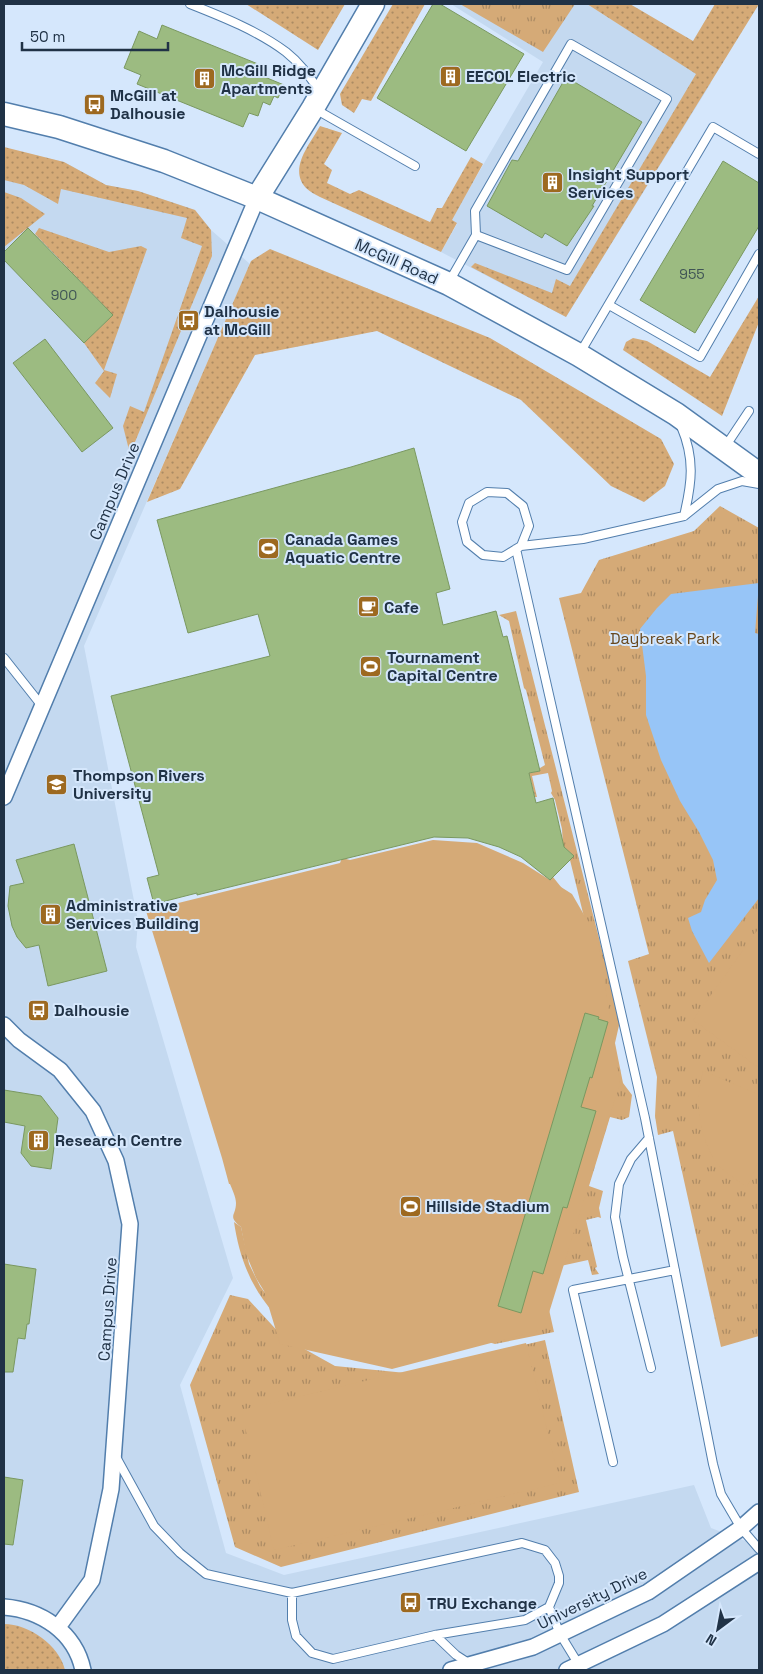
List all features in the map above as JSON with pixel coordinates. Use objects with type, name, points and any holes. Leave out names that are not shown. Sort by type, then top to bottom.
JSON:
[{"type":"main road","points":[[257,198],[317,101],[373,4]]},
{"type":"main road","name":"McGill Road","points":[[4,114],[59,127],[164,161],[257,198],[449,284],[579,355],[676,414],[759,474]]},
{"type":"street","name":"Campus Drive","points":[[4,797],[257,198]]},
{"type":"street","name":"Campus Drive","points":[[4,1024],[19,1040],[60,1070],[93,1111],[116,1161],[130,1224],[111,1489],[92,1580],[58,1627]]},
{"type":"street","name":"University Drive","points":[[451,1670],[533,1647],[648,1592],[742,1528],[759,1512]]},
{"type":"street","points":[[570,1669],[663,1624],[759,1562]]},
{"type":"street","points":[[4,1607],[18,1608],[39,1615],[58,1627],[72,1643],[82,1662],[83,1670]]},
{"type":"lane","points":[[190,4],[218,15],[269,41],[287,53],[302,67],[317,101],[415,166]]},
{"type":"lane","points":[[449,284],[476,235],[475,211],[572,44],[667,99],[567,270],[476,235]]},
{"type":"lane","points":[[579,355],[713,127],[759,154]]},
{"type":"lane","points":[[609,305],[700,358],[759,254]]},
{"type":"lane","points":[[725,448],[749,411]]},
{"type":"lane","points":[[676,414],[688,442],[692,463],[691,487],[684,516]]},
{"type":"lane","points":[[759,484],[742,481],[718,489],[684,516],[583,539],[519,547],[503,557],[483,555],[467,542],[462,522],[469,503],[487,492],[507,493],[523,506],[529,526],[519,547],[649,1138],[721,1494],[742,1528],[759,1549]]},
{"type":"lane","points":[[4,658],[42,706]]},
{"type":"lane","points":[[649,1138],[631,1159],[619,1184],[614,1217],[651,1368]]},
{"type":"lane","points":[[613,1462],[573,1290],[675,1270]]},
{"type":"lane","points":[[114,1453],[154,1526],[180,1553],[206,1574],[292,1593],[522,1543],[545,1550],[555,1563],[559,1576],[559,1582],[549,1607],[525,1620],[435,1635],[333,1659],[312,1653],[296,1636],[292,1620],[292,1593]]},
{"type":"lane","points":[[549,1607],[560,1634],[570,1669]]},
{"type":"lane","points":[[435,1635],[456,1655],[471,1665]]},
{"type":"shaded area","points":[[451,4],[587,4],[711,83],[566,317],[441,252],[457,224],[451,220],[543,62]]},
{"type":"shaded area","name":"Thompson Rivers University","points":[[4,148],[64,162],[106,185],[138,191],[195,210],[211,230],[250,264],[84,646],[138,921],[136,947],[233,1278],[180,1385],[226,1553],[284,1575],[694,1485],[711,1528],[759,1546],[759,1670],[4,1670]]},
{"type":"green space","points":[[246,4],[345,4],[318,50]]},
{"type":"green space","points":[[393,4],[425,4],[371,101],[362,99],[354,113],[342,105],[340,94]]},
{"type":"green space","points":[[460,4],[575,4],[543,52]]},
{"type":"green space","points":[[587,4],[630,4],[693,41],[715,4],[759,4],[566,317],[471,267],[475,263],[552,293],[556,279],[570,286],[696,74]]},
{"type":"green space","points":[[320,126],[342,133],[324,164],[332,170],[327,183],[350,194],[359,190],[430,222],[437,208],[442,208],[471,157],[483,164],[452,220],[457,223],[441,252],[320,197],[306,188],[301,181],[300,165],[306,149]]},
{"type":"green space","points":[[4,147],[64,162],[106,185],[138,191],[195,210],[211,230],[212,256],[130,454],[123,426],[130,406],[144,412],[202,246],[181,238],[187,218],[61,189],[58,204],[24,185],[4,180]]},
{"type":"green space","points":[[4,192],[21,198],[45,214],[4,247]]},
{"type":"green space","points":[[39,228],[109,252],[141,246],[147,249],[104,370],[117,374],[110,398],[95,383],[104,371],[84,343],[113,315],[35,234]]},
{"type":"green space","points":[[270,249],[490,338],[661,439],[674,464],[665,486],[644,502],[611,486],[521,400],[377,331],[255,355],[180,489],[147,502],[251,261]]},
{"type":"green space","points":[[759,296],[759,322],[722,416],[623,350],[626,342],[633,338],[647,341],[710,377]]},
{"type":"green space","name":"Daybreak Park","points":[[720,506],[759,528],[759,1336],[721,1347],[673,1131],[658,1135],[655,1116],[657,1077],[628,961],[649,954],[559,598],[581,593],[599,560],[694,531]]},
{"type":"green space","points":[[516,611],[620,1021],[615,1043],[623,1083],[632,1095],[629,1117],[622,1120],[610,1117],[589,1186],[603,1191],[599,1208],[601,1218],[586,1220],[597,1267],[595,1268],[599,1274],[592,1275],[588,1260],[556,1267],[544,1287],[554,1332],[495,1344],[454,1332],[273,1312],[258,1292],[242,1259],[234,1222],[241,1227],[249,1264],[260,1286],[270,1300],[549,879],[553,877],[565,892],[594,958],[570,860],[574,856],[563,846],[562,829],[555,800],[551,793],[548,773],[532,776],[537,797],[535,797],[529,773],[540,771],[540,768],[545,765],[524,688],[509,621],[499,615]]},
{"type":"green space","name":"Hillside Stadium","points":[[433,840],[477,843],[523,863],[572,894],[598,939],[620,1083],[544,1329],[392,1369],[280,1344],[264,1291],[256,1278],[246,1254],[241,1227],[233,1218],[236,1207],[235,1196],[229,1184],[146,911],[340,863],[342,858],[350,860]]},
{"type":"green space","points":[[759,928],[759,1068],[693,1020]]},
{"type":"green space","points":[[703,1071],[759,1095],[759,1160],[747,1187],[717,1163],[704,1138],[699,1116],[699,1094]]},
{"type":"green space","points":[[230,1295],[248,1299],[283,1337],[335,1366],[406,1373],[545,1340],[579,1492],[281,1567],[235,1547],[190,1385]]},
{"type":"green space","points":[[526,1343],[560,1483],[274,1550],[241,1410]]},
{"type":"green space","points":[[4,1624],[14,1625],[33,1632],[50,1644],[62,1661],[65,1670],[4,1670]]},
{"type":"water","points":[[759,583],[755,633],[759,634],[759,898],[709,963],[692,931],[688,918],[701,912],[705,900],[717,880],[713,860],[680,801],[661,760],[646,715],[646,676],[640,629],[671,594]]},
{"type":"building","name":"EECOL Electric","points":[[433,4],[440,4],[524,54],[466,151],[377,98]]},
{"type":"building","name":"McGill Ridge Apartments","points":[[162,25],[258,64],[255,73],[284,85],[278,98],[274,96],[270,105],[263,102],[258,116],[249,113],[243,127],[137,84],[141,75],[124,68],[139,31],[157,39]]},
{"type":"building","name":"Insight Support Services","points":[[566,77],[642,122],[592,206],[594,206],[567,246],[545,233],[542,238],[487,206],[512,160],[518,161]]},
{"type":"building","points":[[723,161],[759,183],[759,226],[695,333],[640,300]]},
{"type":"building","points":[[28,228],[113,315],[84,343],[4,260],[4,252]]},
{"type":"building","points":[[45,339],[113,428],[82,452],[13,363]]},
{"type":"building","name":"Tournament Capital Centre","points":[[414,448],[450,589],[436,593],[443,625],[496,611],[503,637],[507,636],[540,771],[529,773],[536,803],[553,798],[564,847],[574,856],[550,880],[521,857],[499,847],[468,838],[434,837],[154,904],[147,878],[159,875],[111,696],[270,656],[258,614],[188,633],[157,520]]},
{"type":"building","name":"Administrative Services Building","points":[[74,844],[107,971],[48,986],[39,945],[26,948],[17,937],[12,926],[8,906],[10,886],[24,883],[16,860]]},
{"type":"building","points":[[585,1013],[608,1022],[592,1078],[590,1077],[581,1107],[596,1111],[567,1208],[563,1207],[543,1274],[533,1271],[521,1313],[498,1306]]},
{"type":"building","name":"Research Centre","points":[[4,1090],[41,1096],[58,1118],[51,1169],[31,1166],[21,1153],[25,1126],[4,1122]]},
{"type":"building","points":[[4,1264],[36,1269],[29,1324],[27,1324],[25,1339],[18,1338],[13,1372],[4,1372]]},
{"type":"building","points":[[4,1477],[23,1480],[13,1545],[4,1544]]},
{"type":"place","name":"EECOL Electric","points":[[450,76]]},
{"type":"place","name":"McGill Ridge Apartments","points":[[205,79]]},
{"type":"place","name":"McGill at Dalhousie","points":[[94,104]]},
{"type":"place","name":"Insight Support Services","points":[[552,183]]},
{"type":"place","name":"Dalhousie at McGill","points":[[188,320]]},
{"type":"place","name":"Canada Games Aquatic Centre","points":[[269,548]]},
{"type":"place","name":"Cafe","points":[[368,607]]},
{"type":"place","name":"Tournament Capital Centre","points":[[371,666]]},
{"type":"place","name":"Thompson Rivers University","points":[[57,784]]},
{"type":"place","name":"Administrative Services Building","points":[[50,914]]},
{"type":"place","name":"Dalhousie","points":[[38,1010]]},
{"type":"place","name":"Research Centre","points":[[39,1140]]},
{"type":"place","name":"Hillside Stadium","points":[[410,1206]]},
{"type":"place","name":"TRU Exchange","points":[[411,1603]]}]
